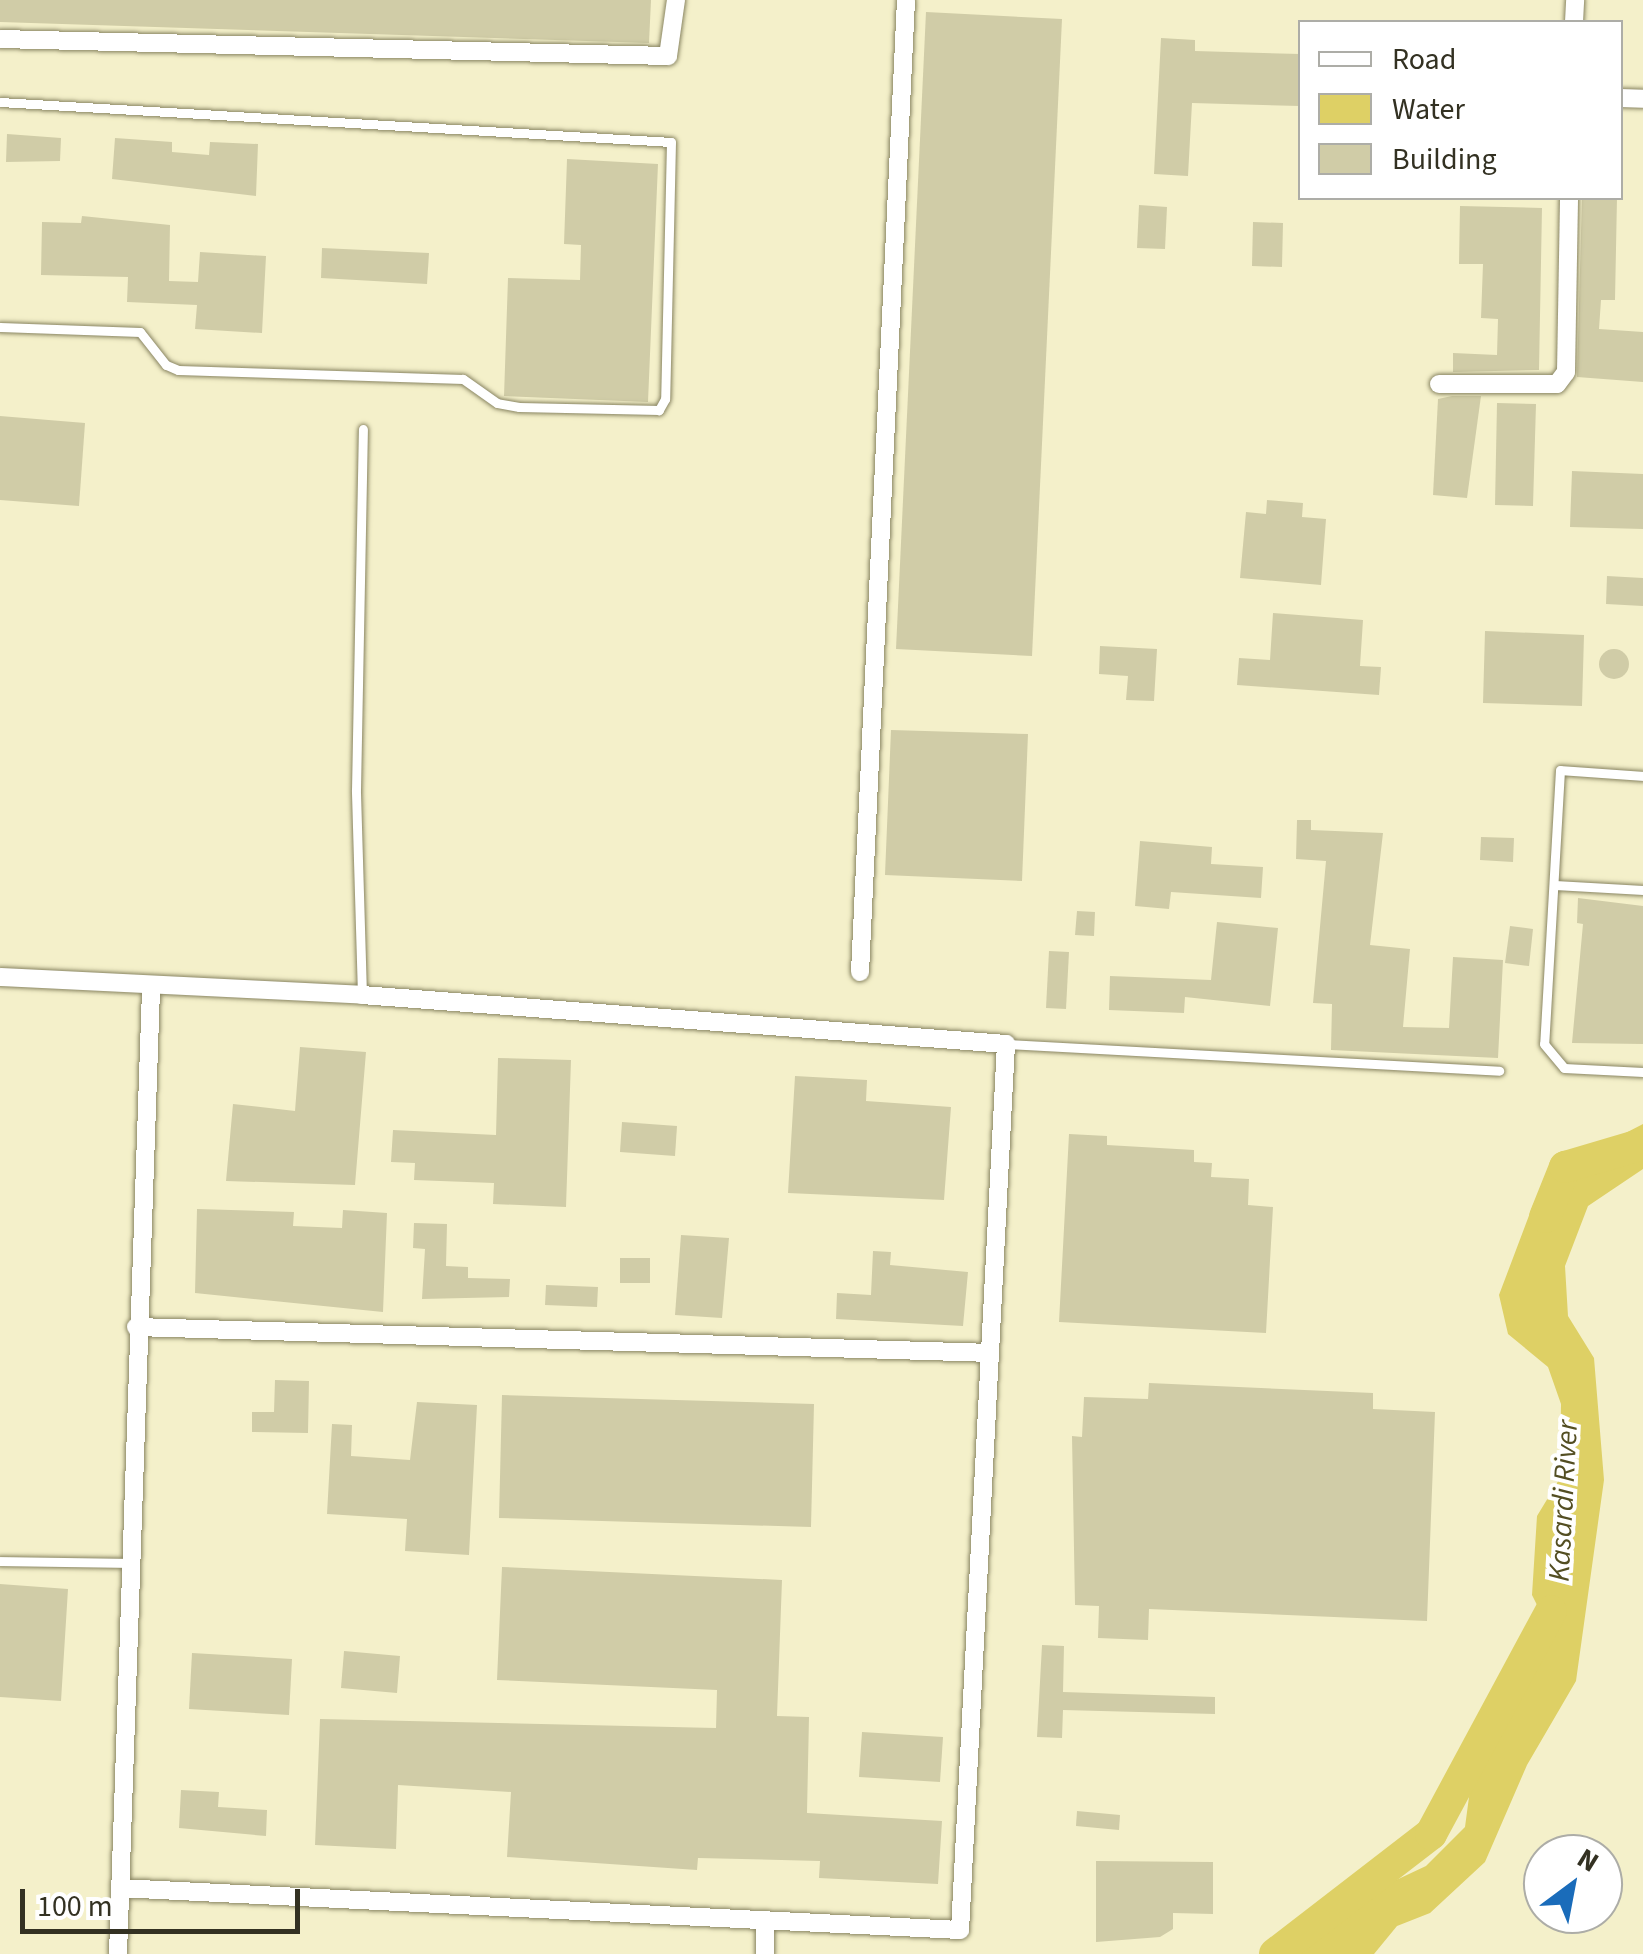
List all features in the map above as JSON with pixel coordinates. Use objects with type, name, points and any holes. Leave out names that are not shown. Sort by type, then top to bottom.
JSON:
[{"type":"street","points":[[0,40],[668,56],[676,0]]},
{"type":"street","points":[[860,972],[906,0]]},
{"type":"street","points":[[1439,384],[1557,384],[1566,372],[1569,200]]},
{"type":"street","points":[[0,977],[151,988],[362,995],[1006,1044],[960,1930],[120,1888]]},
{"type":"street","points":[[118,1954],[136,1326],[151,988]]},
{"type":"street","points":[[136,1326],[990,1354]]},
{"type":"street","points":[[764,1954],[765,1920]]},
{"type":"lane","points":[[0,102],[670,142],[665,399],[659,410],[519,407],[496,403],[463,379],[178,370],[166,365],[140,332],[0,327]]},
{"type":"lane","points":[[362,995],[356,790],[363,429]]},
{"type":"lane","points":[[1643,776],[1560,770],[1544,1044],[1552,1060],[1564,1068],[1643,1072]]},
{"type":"lane","points":[[1554,885],[1643,890]]},
{"type":"lane","points":[[1006,1044],[1499,1072]]},
{"type":"lane","points":[[0,1561],[129,1564]]},
{"type":"water","points":[[1643,1124],[1643,1169],[1588,1206],[1565,1266],[1568,1316],[1594,1358],[1604,1480],[1576,1681],[1527,1765],[1485,1862],[1430,1913],[1397,1926],[1374,1954],[1296,1954],[1358,1898],[1426,1866],[1465,1827],[1475,1752],[1499,1696],[1526,1665],[1542,1615],[1532,1595],[1537,1516],[1560,1478],[1561,1404],[1548,1367],[1508,1334],[1499,1295],[1533,1205],[1583,1155]]},
{"type":"building","points":[[0,0],[651,0],[649,43],[0,22]]},
{"type":"building","points":[[926,12],[1062,19],[1032,656],[896,649]]},
{"type":"building","points":[[1161,38],[1195,40],[1195,51],[1298,54],[1298,106],[1192,103],[1188,176],[1154,174]]},
{"type":"building","points":[[7,134],[61,138],[60,161],[6,162]]},
{"type":"building","points":[[115,138],[172,142],[172,152],[209,155],[210,142],[258,144],[256,196],[112,179]]},
{"type":"building","points":[[567,159],[658,164],[648,402],[504,396],[508,278],[580,280],[581,245],[564,244]]},
{"type":"building","points":[[1582,200],[1617,200],[1615,300],[1601,300],[1599,329],[1643,332],[1643,382],[1577,377]]},
{"type":"building","points":[[1139,205],[1167,207],[1165,249],[1137,248]]},
{"type":"building","points":[[1460,206],[1542,208],[1539,370],[1453,372],[1453,353],[1497,355],[1498,319],[1481,318],[1483,264],[1459,264]]},
{"type":"building","points":[[82,216],[170,225],[169,281],[198,282],[200,252],[266,256],[262,333],[195,329],[197,305],[127,302],[128,277],[41,275],[42,222],[81,223]]},
{"type":"building","points":[[1253,222],[1283,223],[1282,267],[1252,266]]},
{"type":"building","points":[[322,248],[429,253],[427,284],[321,278]]},
{"type":"building","points":[[1481,396],[1467,498],[1433,495],[1438,399]]},
{"type":"building","points":[[1497,403],[1536,404],[1533,506],[1495,505]]},
{"type":"building","points":[[0,416],[85,423],[79,506],[0,500]]},
{"type":"building","points":[[1572,471],[1643,474],[1643,529],[1570,527]]},
{"type":"building","points":[[1267,500],[1303,503],[1302,517],[1326,519],[1321,585],[1240,578],[1246,512],[1266,514]]},
{"type":"building","points":[[1607,576],[1643,578],[1643,606],[1606,604]]},
{"type":"building","points":[[1273,613],[1363,620],[1360,666],[1381,667],[1379,695],[1237,685],[1239,658],[1270,660]]},
{"type":"building","points":[[1485,631],[1584,635],[1582,706],[1483,703]]},
{"type":"building","points":[[1100,646],[1157,649],[1154,701],[1126,700],[1128,676],[1099,674]]},
{"type":"building","points":[[1614,649],[1625,653],[1629,664],[1625,675],[1614,679],[1603,675],[1599,664],[1603,653]]},
{"type":"building","points":[[891,730],[1028,734],[1022,881],[885,875]]},
{"type":"building","points":[[1297,820],[1311,820],[1311,830],[1383,833],[1370,945],[1410,949],[1403,1027],[1449,1028],[1453,957],[1503,960],[1498,1058],[1331,1050],[1332,1004],[1313,1003],[1326,861],[1296,859]]},
{"type":"building","points":[[1481,837],[1514,838],[1513,862],[1480,860]]},
{"type":"building","points":[[1140,841],[1212,847],[1211,864],[1263,867],[1261,898],[1171,892],[1169,909],[1135,906]]},
{"type":"building","points":[[1578,898],[1643,906],[1643,1044],[1572,1043],[1583,924],[1577,923]]},
{"type":"building","points":[[1077,911],[1095,912],[1094,936],[1075,935]]},
{"type":"building","points":[[1217,922],[1278,928],[1270,1006],[1185,997],[1184,1013],[1109,1010],[1110,976],[1211,980]]},
{"type":"building","points":[[1510,926],[1533,929],[1529,966],[1505,963]]},
{"type":"building","points":[[1049,951],[1069,952],[1066,1009],[1046,1008]]},
{"type":"building","points":[[300,1047],[366,1052],[355,1185],[226,1181],[233,1104],[295,1111]]},
{"type":"building","points":[[498,1058],[571,1060],[566,1207],[493,1204],[494,1183],[414,1180],[415,1163],[391,1162],[393,1130],[496,1135]]},
{"type":"building","points":[[795,1076],[867,1080],[866,1101],[951,1107],[944,1200],[788,1193]]},
{"type":"building","points":[[622,1122],[677,1126],[675,1156],[620,1152]]},
{"type":"building","points":[[1069,1134],[1107,1136],[1107,1145],[1194,1150],[1194,1162],[1212,1163],[1211,1177],[1249,1179],[1248,1205],[1273,1207],[1266,1333],[1059,1322]]},
{"type":"building","points":[[197,1209],[294,1212],[293,1226],[342,1228],[343,1210],[387,1213],[383,1312],[195,1293]]},
{"type":"building","points":[[414,1223],[447,1224],[446,1266],[468,1267],[468,1278],[510,1279],[509,1297],[422,1299],[425,1249],[413,1248]]},
{"type":"building","points":[[681,1235],[729,1238],[722,1318],[675,1315]]},
{"type":"building","points":[[873,1251],[891,1252],[890,1265],[968,1272],[963,1326],[836,1319],[837,1293],[871,1295]]},
{"type":"building","points":[[620,1258],[650,1258],[650,1283],[620,1283]]},
{"type":"building","points":[[546,1285],[598,1287],[597,1307],[545,1305]]},
{"type":"building","points":[[275,1380],[309,1381],[308,1433],[252,1432],[252,1412],[274,1412]]},
{"type":"building","points":[[1149,1383],[1373,1393],[1373,1409],[1435,1412],[1427,1621],[1149,1609],[1148,1640],[1098,1638],[1099,1606],[1075,1605],[1072,1436],[1082,1437],[1084,1397],[1148,1399]]},
{"type":"building","points":[[502,1395],[814,1404],[811,1527],[499,1518]]},
{"type":"building","points":[[417,1402],[477,1405],[469,1555],[405,1551],[407,1519],[327,1514],[332,1424],[352,1425],[351,1456],[410,1460]]},
{"type":"building","points":[[502,1567],[782,1580],[777,1716],[809,1717],[807,1813],[942,1821],[938,1884],[819,1878],[820,1861],[698,1858],[697,1870],[507,1857],[511,1792],[398,1785],[396,1849],[315,1845],[320,1719],[716,1728],[717,1690],[497,1680]]},
{"type":"building","points":[[0,1584],[68,1589],[61,1701],[0,1697]]},
{"type":"building","points":[[1042,1645],[1064,1646],[1063,1692],[1215,1697],[1215,1714],[1063,1710],[1062,1738],[1037,1737]]},
{"type":"building","points":[[344,1651],[400,1656],[397,1693],[341,1688]]},
{"type":"building","points":[[192,1653],[292,1659],[289,1715],[189,1709]]},
{"type":"building","points":[[862,1732],[943,1737],[940,1782],[859,1777]]},
{"type":"building","points":[[181,1790],[219,1792],[218,1807],[267,1810],[266,1836],[179,1828]]},
{"type":"building","points":[[1077,1811],[1120,1815],[1119,1830],[1076,1826]]},
{"type":"building","points":[[1096,1861],[1213,1862],[1213,1914],[1173,1913],[1173,1929],[1160,1937],[1096,1942]]},
{"type":"waterway","name":"Kasardi River","points":[[1545,1217],[1565,1167],[1643,1144]]},
{"type":"waterway","name":"Kasardi River","points":[[1275,1954],[1431,1834],[1551,1611]]}]
